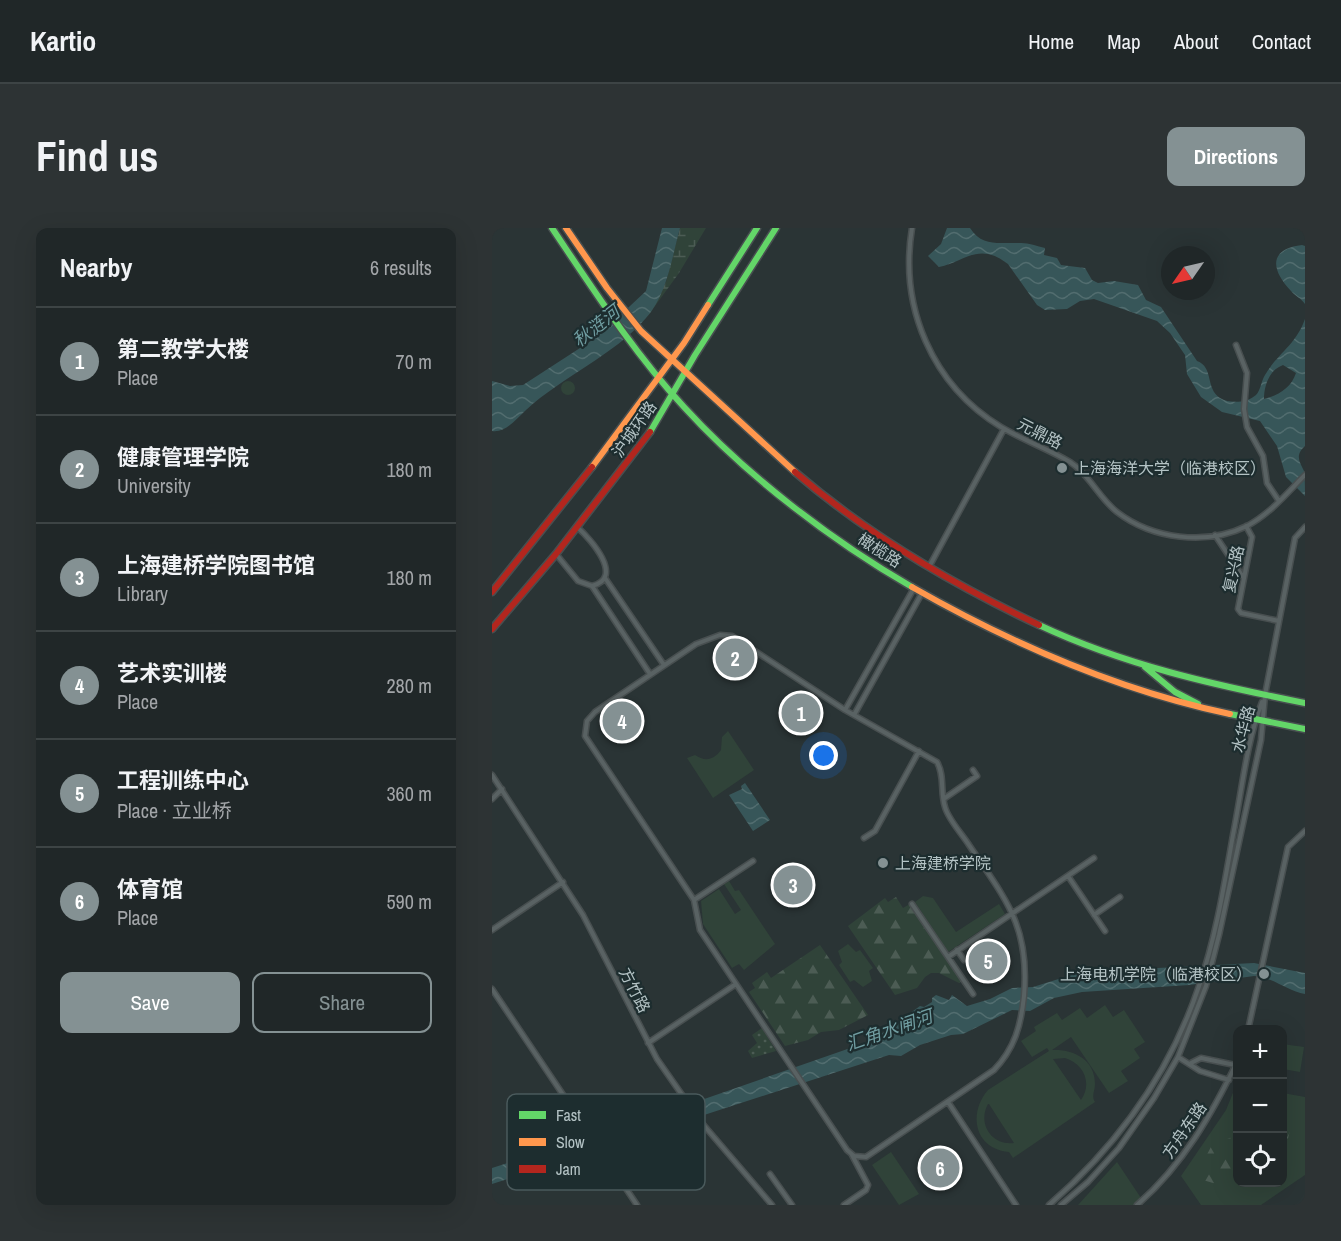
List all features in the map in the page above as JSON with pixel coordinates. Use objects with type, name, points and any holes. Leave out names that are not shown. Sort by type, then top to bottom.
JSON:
[{"type":"main road","name":"橄榄路","points":[[552,228],[613,320],[673,395],[724,446],[791,504],[866,558],[922,592],[1009,639],[1062,662],[1145,692],[1210,710],[1305,729]]},
{"type":"main road","name":"橄榄路","points":[[566,228],[625,310],[671,360],[806,484],[866,528],[928,568],[1014,614],[1108,653],[1265,695],[1305,703]]},
{"type":"main road","name":"沪城环路","points":[[492,592],[598,459],[671,360],[757,228]]},
{"type":"main road","name":"沪城环路","points":[[492,629],[556,554],[627,464],[673,395],[776,228]]},
{"type":"main road","points":[[1140,663],[1175,692],[1210,710]]},
{"type":"street","name":"元鼎路","points":[[912,228],[909,248],[910,291],[924,339],[937,364],[959,394],[1004,429],[1074,465],[1108,504],[1133,521],[1169,534],[1192,538],[1215,535],[1246,526],[1280,501],[1305,475]]},
{"type":"street","points":[[1236,345],[1247,373],[1244,398],[1245,418],[1263,456],[1267,483],[1280,501]]},
{"type":"street","points":[[928,568],[1004,429]]},
{"type":"street","name":"复兴路","points":[[1246,526],[1252,537],[1237,605],[1239,612],[1279,621]]},
{"type":"street","points":[[577,527],[604,560],[605,578],[592,586]]},
{"type":"street","points":[[1265,695],[1295,538],[1305,527]]},
{"type":"street","points":[[1215,535],[1243,578]]},
{"type":"street","points":[[556,554],[578,581],[592,586],[650,674]]},
{"type":"street","points":[[605,578],[664,665]]},
{"type":"street","points":[[845,710],[914,587]]},
{"type":"street","points":[[854,715],[922,592]]},
{"type":"street","points":[[843,1205],[866,1190],[868,1185],[852,1155],[698,927],[694,900],[584,732],[590,717],[704,639],[720,635],[732,636],[845,710],[919,751],[939,766],[947,811],[1014,912],[1024,954],[1025,983],[1022,1016],[1018,1034],[1000,1064],[948,1102],[866,1156],[852,1155]]},
{"type":"street","points":[[864,677],[872,682]]},
{"type":"street","name":"水华路","points":[[1049,1205],[1083,1176],[1124,1130],[1165,1065],[1199,986],[1207,961],[1265,695]]},
{"type":"street","name":"水华路","points":[[1061,1205],[1088,1182],[1129,1135],[1178,1057],[1206,986],[1213,961],[1265,695]]},
{"type":"street","points":[[864,838],[875,831],[919,751]]},
{"type":"street","points":[[944,798],[977,776],[973,771]]},
{"type":"street","name":"方竹路","points":[[492,774],[583,915],[648,1043],[681,1094]]},
{"type":"street","points":[[492,799],[502,789]]},
{"type":"street","points":[[1249,1025],[1288,847],[1305,831]]},
{"type":"street","points":[[948,957],[1094,858]]},
{"type":"street","points":[[694,900],[753,861]]},
{"type":"street","points":[[1068,876],[1105,931]]},
{"type":"street","points":[[492,930],[563,882]]},
{"type":"street","points":[[1094,915],[1120,897]]},
{"type":"street","points":[[912,904],[973,994]]},
{"type":"street","points":[[957,950],[964,960]]},
{"type":"street","points":[[648,1043],[736,984]]},
{"type":"street","points":[[492,988],[565,1094]]},
{"type":"street","points":[[1178,1057],[1191,1063],[1200,1071],[1229,1080]]},
{"type":"street","points":[[1191,1063],[1201,1058],[1233,1063]]},
{"type":"street","name":"方舟东路","points":[[1137,1205],[1167,1174],[1196,1138],[1233,1070]]},
{"type":"street","points":[[948,1102],[1016,1205]]},
{"type":"street","name":"方竹路","points":[[705,1127],[772,1205]]},
{"type":"street","points":[[770,1174],[792,1205]]},
{"type":"street","points":[[627,1190],[637,1205]]},
{"type":"green space","points":[[680,228],[706,228],[679,273],[647,317],[666,282]]},
{"type":"green space","points":[[565,381],[571,381],[575,388],[571,395],[565,395],[561,391],[561,385]]},
{"type":"green space","points":[[728,731],[754,770],[713,798],[687,758],[695,755],[709,759],[715,756],[721,750],[722,737]]},
{"type":"green space","points":[[729,881],[735,891],[739,890],[775,944],[744,970],[739,964],[732,968],[703,924],[701,901],[719,889],[735,914],[741,910],[724,884]]},
{"type":"green space","points":[[923,896],[933,898],[956,932],[999,904],[1005,914],[948,952],[915,902]]},
{"type":"green space","points":[[896,897],[903,908],[910,904],[962,981],[959,983],[939,973],[931,973],[917,988],[895,995],[848,926],[885,898],[888,902]]},
{"type":"green space","points":[[848,944],[856,952],[860,950],[873,968],[869,971],[872,981],[863,987],[854,980],[850,982],[839,965],[842,962],[838,951]]},
{"type":"green space","points":[[820,945],[868,1015],[839,1030],[821,1032],[808,1040],[785,1046],[749,992],[755,988],[752,983],[767,972],[771,978]]},
{"type":"green space","points":[[1105,1005],[1113,1017],[1124,1010],[1145,1042],[1134,1049],[1140,1058],[1121,1071],[1128,1081],[1109,1093],[1071,1037],[1052,1050],[1068,1051],[1087,1062],[1094,1075],[1093,1098],[1095,1102],[1013,1158],[1009,1152],[988,1144],[978,1128],[978,1109],[982,1099],[988,1090],[1049,1051],[1047,1048],[1032,1057],[1021,1041],[1036,1031],[1034,1027],[1057,1013],[1062,1020],[1080,1008],[1087,1018]],"holes":[[[1065,1058],[1077,1064],[1084,1074],[1086,1087],[1081,1100],[1053,1059]],[[989,1104],[1014,1143],[999,1141],[989,1132],[984,1119]]]},
{"type":"green space","points":[[762,1028],[776,1051],[752,1058],[748,1051],[757,1043],[752,1035]]},
{"type":"green space","points":[[1287,1045],[1304,1047],[1300,1072],[1287,1070]]},
{"type":"green space","points":[[1233,1093],[1233,1187],[1287,1187],[1287,1094],[1305,1097],[1305,1175],[1261,1205],[1201,1205],[1181,1176],[1226,1110]]},
{"type":"green space","points":[[1287,1127],[1290,1130],[1287,1143]]},
{"type":"green space","points":[[1233,1137],[1233,1184],[1223,1186],[1203,1180],[1202,1164],[1212,1145]]},
{"type":"green space","points":[[891,1152],[919,1194],[899,1205],[872,1165]]},
{"type":"green space","points":[[1117,1162],[1141,1198],[1134,1205],[1078,1205]]},
{"type":"water","points":[[662,228],[680,228],[664,287],[646,318],[619,344],[540,398],[510,425],[502,430],[492,431],[492,381],[510,386],[523,385],[597,337],[646,291]]},
{"type":"water","points":[[947,228],[970,228],[980,239],[992,243],[1024,243],[1045,248],[1044,255],[1057,258],[1061,265],[1085,268],[1092,280],[1098,283],[1114,281],[1138,285],[1146,300],[1161,307],[1197,361],[1206,368],[1215,394],[1229,401],[1243,401],[1256,395],[1265,375],[1297,336],[1305,319],[1305,446],[1299,458],[1304,471],[1305,496],[1286,477],[1277,446],[1260,421],[1222,412],[1201,397],[1187,374],[1185,355],[1170,333],[1157,321],[1094,299],[1080,301],[1067,309],[1045,310],[1037,305],[1008,264],[997,257],[988,254],[972,255],[939,267],[928,256],[941,244]],"holes":[[[1283,365],[1296,373],[1284,390],[1264,399],[1266,384],[1278,367]]]},
{"type":"water","points":[[1305,246],[1305,304],[1284,283],[1276,262],[1283,251]]},
{"type":"water","points":[[745,783],[770,820],[753,831],[729,795],[742,789],[741,786]]},
{"type":"water","name":"汇角水闸河","points":[[1254,963],[1305,973],[1305,994],[1254,976],[1189,985],[1082,992],[1054,998],[1030,1011],[1012,1010],[963,1034],[951,1035],[920,1045],[901,1056],[889,1055],[705,1115],[705,1099],[882,1037],[881,1034],[920,1006],[924,1007],[932,1002],[932,998],[936,995],[949,1000],[952,995],[967,1006],[990,999],[1012,988],[1033,987],[1081,972]]},
{"type":"water","points":[[507,1163],[507,1179],[492,1184],[492,1168]]},
{"type":"traffic: fast","points":[[552,228],[631,343],[708,432],[762,482],[821,528],[912,587]]},
{"type":"traffic: fast","points":[[708,305],[757,228]]},
{"type":"traffic: fast","points":[[650,432],[695,355],[776,228]]},
{"type":"traffic: fast","points":[[1039,625],[1137,663],[1203,681],[1305,703]]},
{"type":"traffic: fast","points":[[1145,667],[1175,692],[1198,704]]},
{"type":"traffic: fast","points":[[1230,714],[1305,729]]},
{"type":"traffic: slow","points":[[566,228],[607,288],[641,331],[795,472]]},
{"type":"traffic: slow","points":[[592,467],[684,343],[708,305]]},
{"type":"traffic: slow","points":[[912,587],[988,628],[1066,663],[1147,692],[1230,714]]},
{"type":"traffic: jam","points":[[492,629],[556,554],[650,432]]},
{"type":"traffic: jam","points":[[492,592],[592,467]]},
{"type":"traffic: jam","points":[[795,472],[852,517],[912,557],[974,593],[1039,625]]},
{"type":"place","name":"上海海洋大学（临港校区）","points":[[1062,468]]},
{"type":"place","name":"健康管理学院","points":[[735,658]]},
{"type":"place","name":"第二教学大楼","points":[[801,713]]},
{"type":"place","name":"艺术实训楼","points":[[622,721]]},
{"type":"place","name":"上海建桥学院","points":[[883,863]]},
{"type":"place","name":"上海建桥学院图书馆","points":[[793,885]]},
{"type":"place","name":"工程训练中心","points":[[988,961]]},
{"type":"place","name":"上海电机学院（临港校区）","points":[[1264,974]]},
{"type":"place","name":"体育馆","points":[[940,1168]]},
{"type":"water label","name":"秋涟河","points":[[596,326]]}]
